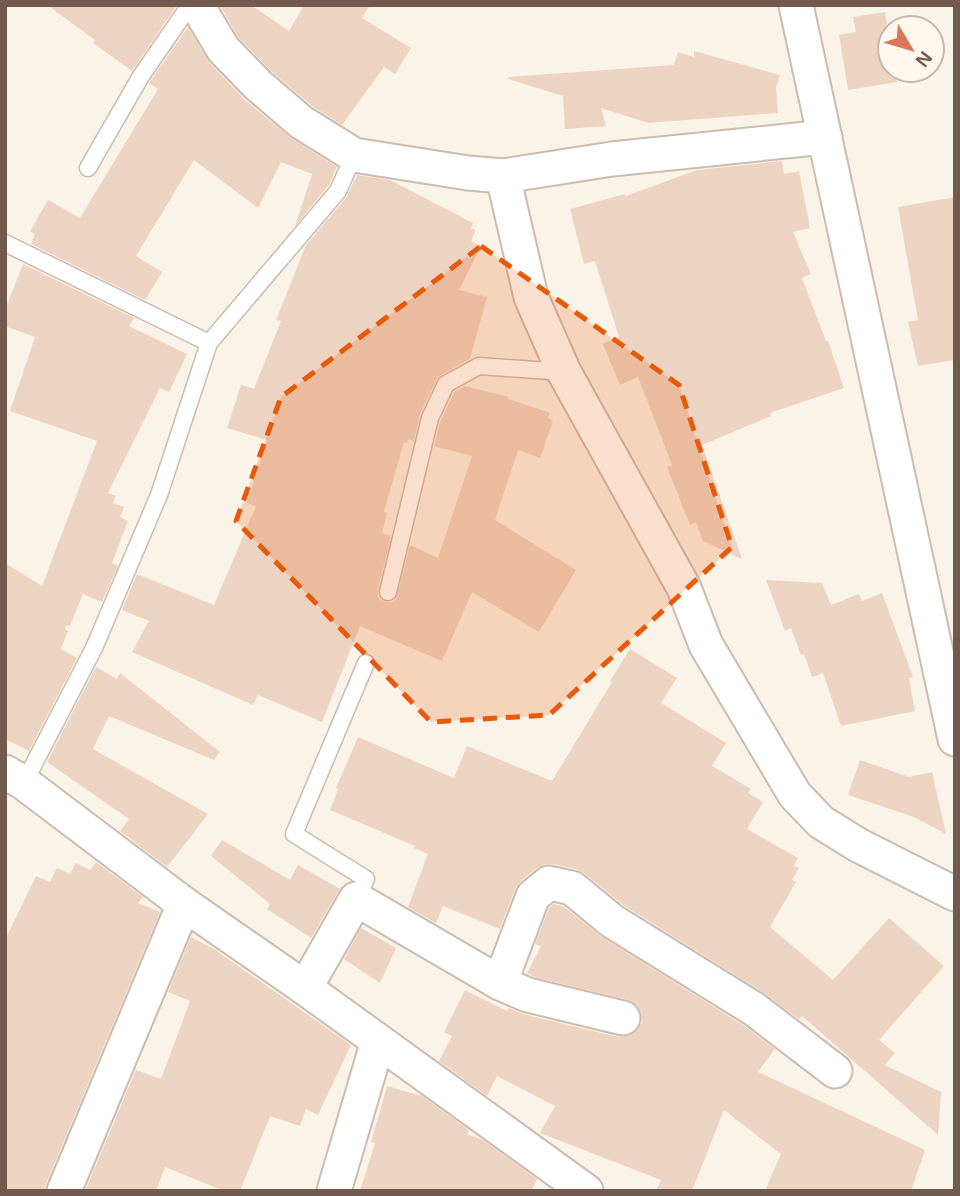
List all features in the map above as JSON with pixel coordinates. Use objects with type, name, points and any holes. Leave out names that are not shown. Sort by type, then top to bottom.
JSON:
[{"type":"street","points":[[197,5],[223,50],[258,85],[301,122],[354,155],[503,176],[612,159],[825,137]]},
{"type":"street","points":[[796,5],[955,739]]},
{"type":"street","points":[[503,176],[531,297],[564,372],[684,588],[706,645],[795,795],[821,822],[858,845],[955,894]]},
{"type":"street","points":[[15,778],[184,905],[379,1041],[586,1191]]},
{"type":"street","points":[[500,984],[533,896],[549,883],[572,888],[612,921],[754,1009],[835,1071]]},
{"type":"street","points":[[304,988],[356,899],[500,984],[528,995],[623,1018]]},
{"type":"street","points":[[64,1191],[184,905]]},
{"type":"street","points":[[334,1191],[379,1041]]},
{"type":"lane","points":[[88,168],[141,76],[190,5]]},
{"type":"lane","points":[[15,778],[94,649],[159,495],[209,343],[338,191],[354,155]]},
{"type":"lane","points":[[5,243],[209,343]]},
{"type":"lane","points":[[387,592],[430,418],[446,384],[479,366],[564,372]]},
{"type":"lane","points":[[356,899],[366,879],[294,835],[366,663]]},
{"type":"highlighted area","points":[[481,246],[679,385],[732,547],[549,715],[431,722],[236,521],[281,397]]},
{"type":"building","points":[[47,5],[177,5],[132,71]]},
{"type":"building","points":[[220,5],[251,5],[289,31],[304,5],[370,5],[362,18],[411,48],[395,74],[384,67],[342,125],[312,106],[271,71],[238,37]]},
{"type":"building","points":[[885,12],[876,14],[876,84],[885,84],[848,90],[839,35],[856,32],[853,17]]},
{"type":"building","points":[[188,27],[209,62],[245,100],[291,138],[337,167],[329,185],[295,226],[312,174],[281,162],[258,208],[194,160],[136,256],[162,272],[145,300],[31,244],[35,234],[30,231],[48,200],[80,218],[158,89],[149,83]]},
{"type":"building","points":[[694,51],[780,75],[776,88],[778,113],[648,123],[601,108],[606,126],[565,129],[563,96],[508,79],[674,65],[678,52],[694,57]]},
{"type":"building","points":[[782,161],[784,174],[799,171],[810,228],[793,232],[811,274],[802,278],[844,388],[770,413],[771,416],[702,445],[742,559],[703,541],[696,523],[690,525],[667,467],[672,465],[638,377],[620,385],[603,344],[619,337],[595,261],[584,264],[570,209],[625,194],[626,196],[697,170]]},
{"type":"building","points":[[357,175],[390,180],[473,223],[471,228],[476,230],[471,241],[481,246],[459,290],[487,297],[470,359],[437,379],[420,414],[414,441],[408,439],[407,443],[404,442],[384,512],[387,513],[382,533],[391,537],[378,596],[386,602],[396,599],[410,545],[438,558],[472,456],[434,446],[440,422],[454,392],[465,386],[509,397],[508,399],[550,413],[548,418],[553,421],[540,458],[518,450],[495,520],[576,570],[539,632],[472,592],[442,661],[360,626],[322,722],[258,695],[253,705],[132,652],[149,621],[122,610],[137,574],[214,605],[256,506],[247,503],[267,440],[227,428],[241,385],[254,389],[281,321],[276,320],[306,245],[346,198]]},
{"type":"building","points":[[955,197],[955,360],[918,366],[908,322],[918,320],[898,207]]},
{"type":"building","points":[[23,264],[134,318],[129,326],[187,354],[169,392],[160,388],[108,493],[116,496],[113,503],[124,507],[120,517],[128,521],[112,563],[118,566],[102,602],[83,594],[70,626],[67,625],[65,629],[68,631],[61,649],[77,658],[29,751],[5,739],[5,563],[42,586],[97,441],[10,411],[35,337],[5,326],[5,310]]},
{"type":"building","points":[[766,580],[822,583],[831,605],[859,594],[862,601],[882,593],[913,677],[909,678],[915,711],[841,726],[823,673],[812,677],[791,628],[785,631]]},
{"type":"building","points":[[630,649],[677,678],[661,703],[726,743],[712,766],[751,789],[748,793],[763,802],[747,829],[798,858],[794,866],[799,868],[792,880],[796,882],[770,927],[833,980],[889,918],[944,966],[879,1040],[895,1053],[885,1065],[941,1092],[938,1135],[802,1016],[799,1019],[764,993],[623,905],[584,873],[553,864],[537,868],[515,889],[500,929],[443,906],[436,923],[408,907],[428,854],[330,810],[338,789],[336,788],[358,737],[454,778],[467,746],[552,781]]},
{"type":"building","points":[[96,667],[117,679],[120,673],[220,752],[214,760],[109,716],[93,749],[208,814],[167,867],[120,831],[129,819],[47,762]]},
{"type":"building","points":[[860,760],[909,777],[932,772],[946,834],[914,817],[848,795]]},
{"type":"building","points":[[222,840],[290,880],[298,865],[340,889],[311,938],[267,909],[270,904],[211,856]]},
{"type":"building","points":[[96,862],[143,897],[138,903],[160,912],[45,1191],[5,1191],[5,940],[36,876],[50,882],[57,868],[70,874],[76,863],[90,870]]},
{"type":"building","points":[[554,904],[563,906],[602,937],[743,1025],[775,1049],[758,1072],[925,1150],[911,1191],[765,1191],[781,1154],[724,1110],[692,1191],[656,1191],[661,1180],[540,1133],[555,1106],[497,1076],[487,1096],[439,1061],[452,1036],[444,1032],[465,990],[507,1011],[509,1008],[523,1014],[618,1037],[629,1036],[637,1031],[642,1022],[641,1012],[637,1005],[628,1000],[527,973],[541,946],[535,944],[549,908]]},
{"type":"building","points":[[361,928],[396,948],[380,983],[344,959]]},
{"type":"building","points":[[191,937],[214,949],[351,1045],[318,1115],[306,1109],[300,1126],[270,1116],[240,1191],[224,1191],[165,1167],[156,1191],[85,1191],[136,1070],[161,1079],[190,1001],[168,992]]},
{"type":"building","points":[[387,1086],[422,1096],[469,1130],[467,1134],[483,1140],[537,1179],[532,1191],[360,1191],[375,1143],[371,1142]]}]
